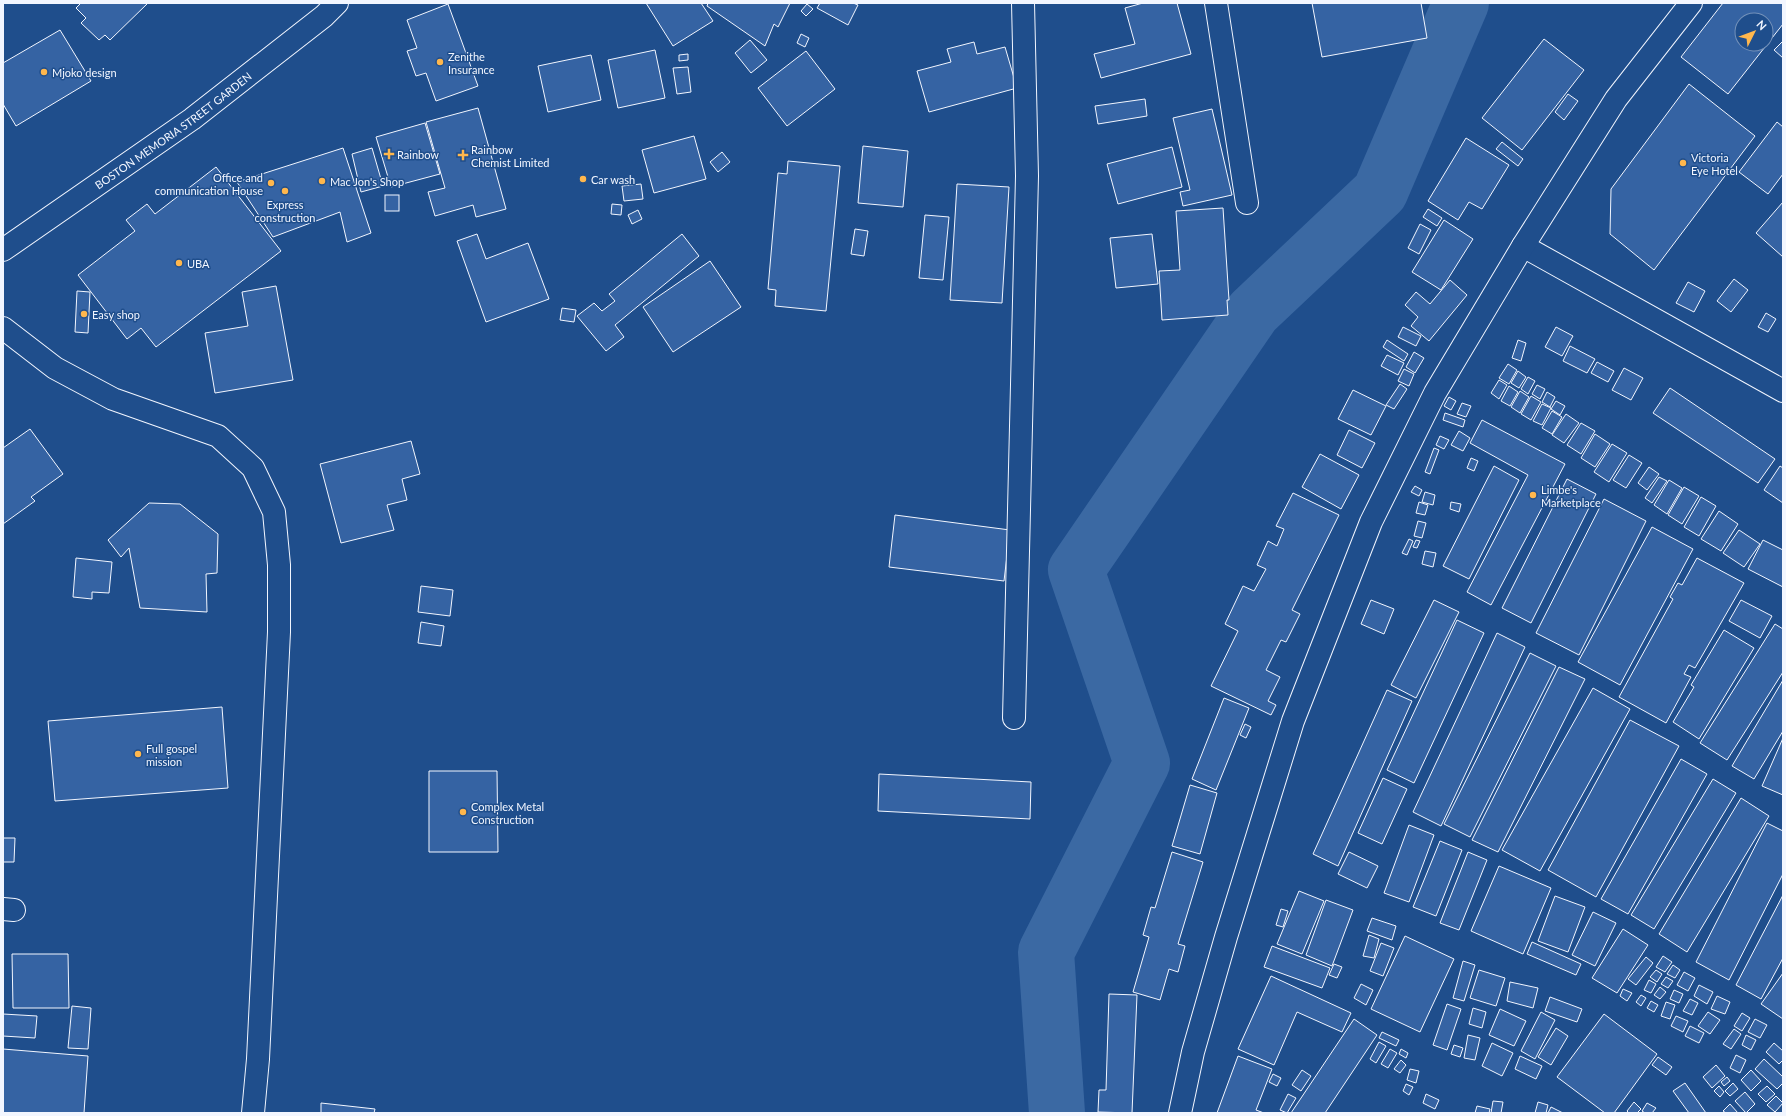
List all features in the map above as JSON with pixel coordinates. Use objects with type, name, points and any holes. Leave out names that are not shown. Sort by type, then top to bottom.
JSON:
[{"type":"main road","name":"BOSTON MEMORIA STREET GARDEN","points":[[3,250],[192,119],[324,16],[336,3]]},
{"type":"main road","points":[[1014,718],[1027,176],[1023,3]]},
{"type":"main road","points":[[1216,3],[1248,203]]},
{"type":"main road","points":[[1180,1113],[1193,1052],[1293,721],[1371,522],[1435,392],[1523,246],[1616,99],[1691,3]]},
{"type":"main road","points":[[1523,246],[1783,391]]},
{"type":"main road","points":[[3,328],[55,368],[113,398],[218,436],[253,468],[274,512],[279,566],[279,632],[258,1059],[253,1113]]},
{"type":"building","points":[[81,3],[148,3],[110,40],[105,35],[99,40],[81,23],[86,18],[76,8]]},
{"type":"building","points":[[646,3],[701,3],[713,21],[673,46]]},
{"type":"building","points":[[708,3],[790,3],[778,27],[774,24],[765,46],[707,6]]},
{"type":"building","points":[[820,3],[853,3],[858,5],[848,25],[817,8]]},
{"type":"building","points":[[1143,3],[1177,3],[1191,54],[1101,78],[1094,54],[1135,44],[1125,8]]},
{"type":"building","points":[[1312,3],[1421,3],[1427,38],[1322,57]]},
{"type":"building","points":[[1723,3],[1783,3],[1783,24],[1774,35],[1774,12],[1734,12],[1734,52],[1761,52],[1728,94],[1681,57]]},
{"type":"building","name":"Zenithe Insurance","points":[[448,4],[478,86],[436,101],[426,73],[416,76],[407,51],[417,48],[407,20]]},
{"type":"building","points":[[807,4],[813,9],[806,16],[801,11]]},
{"type":"building","name":"Mjoko design","points":[[60,30],[91,81],[16,126],[3,104],[3,63]]},
{"type":"building","points":[[801,34],[809,38],[805,47],[797,43]]},
{"type":"building","points":[[1544,39],[1584,70],[1522,150],[1482,118]]},
{"type":"building","points":[[750,40],[767,60],[751,73],[735,53]]},
{"type":"building","points":[[1783,41],[1783,58],[1774,50]]},
{"type":"building","points":[[974,42],[977,54],[1005,47],[1017,88],[929,112],[917,71],[951,62],[947,49]]},
{"type":"building","points":[[655,50],[665,98],[618,108],[608,60]]},
{"type":"building","points":[[806,51],[835,89],[787,126],[758,88]]},
{"type":"building","points":[[688,54],[688,60],[679,61],[679,55]]},
{"type":"building","points":[[591,55],[601,100],[548,112],[538,66]]},
{"type":"building","points":[[688,67],[691,92],[677,94],[673,68]]},
{"type":"building","name":"Victoria Eye Hotel","points":[[1689,84],[1755,136],[1654,270],[1610,234],[1611,189]]},
{"type":"building","points":[[1568,94],[1578,101],[1564,120],[1555,112]]},
{"type":"building","points":[[1145,99],[1147,116],[1098,124],[1095,106]]},
{"type":"building","name":"Rainbow Chemist Limited","points":[[478,108],[506,209],[476,217],[473,205],[435,216],[428,192],[445,188],[426,122]]},
{"type":"building","points":[[1212,109],[1232,195],[1183,206],[1180,192],[1190,190],[1173,118]]},
{"type":"building","points":[[1777,122],[1783,127],[1783,174],[1768,194],[1739,172]]},
{"type":"building","points":[[425,123],[440,174],[391,187],[376,137]]},
{"type":"building","points":[[694,136],[706,179],[654,193],[642,150]]},
{"type":"building","points":[[1466,138],[1509,165],[1482,209],[1469,202],[1458,220],[1428,201]]},
{"type":"building","points":[[1502,142],[1523,159],[1518,166],[1496,149]]},
{"type":"building","points":[[863,146],[908,151],[903,207],[858,203]]},
{"type":"building","points":[[1172,147],[1182,187],[1118,204],[1107,164]]},
{"type":"building","points":[[343,148],[371,233],[347,242],[340,212],[273,237],[237,182]]},
{"type":"building","points":[[372,148],[383,186],[361,192],[352,154]]},
{"type":"building","points":[[722,152],[730,162],[718,172],[710,162]]},
{"type":"building","points":[[788,161],[840,166],[826,311],[775,306],[776,290],[768,289],[778,173],[787,174]]},
{"type":"building","name":"UBA","points":[[216,167],[281,251],[156,347],[141,328],[127,339],[78,275],[135,231],[126,220],[147,204],[155,214]]},
{"type":"building","points":[[641,184],[643,199],[624,201],[622,186]]},
{"type":"building","points":[[957,184],[1009,187],[1002,303],[950,300]]},
{"type":"building","points":[[385,195],[399,195],[399,211],[385,211]]},
{"type":"building","points":[[1783,202],[1783,257],[1756,233]]},
{"type":"building","points":[[612,204],[622,205],[621,215],[611,214]]},
{"type":"building","points":[[1223,208],[1229,300],[1227,300],[1228,315],[1162,320],[1159,271],[1180,270],[1176,211]]},
{"type":"building","points":[[1428,209],[1442,218],[1437,226],[1423,217]]},
{"type":"building","points":[[638,210],[642,219],[632,224],[628,215]]},
{"type":"building","points":[[925,215],[949,217],[943,280],[919,278]]},
{"type":"building","points":[[1444,220],[1473,239],[1441,290],[1412,272]]},
{"type":"building","points":[[1420,224],[1431,230],[1419,254],[1408,248]]},
{"type":"building","points":[[855,229],[868,231],[864,256],[851,254]]},
{"type":"building","points":[[477,234],[486,259],[528,243],[549,299],[486,322],[457,241]]},
{"type":"building","points":[[682,234],[699,256],[615,325],[624,337],[606,351],[577,316],[594,303],[602,311],[615,301],[609,294]]},
{"type":"building","points":[[1152,234],[1158,284],[1116,288],[1110,238]]},
{"type":"building","points":[[710,261],[741,307],[673,352],[643,307]]},
{"type":"building","points":[[1734,279],[1748,290],[1731,312],[1717,301]]},
{"type":"building","points":[[1450,280],[1467,295],[1429,341],[1411,326],[1418,317],[1405,305],[1416,292],[1430,304]]},
{"type":"building","points":[[1688,282],[1705,291],[1694,312],[1676,303]]},
{"type":"building","points":[[276,286],[293,380],[215,393],[205,333],[248,326],[242,292]]},
{"type":"building","points":[[77,291],[90,292],[88,333],[75,332]]},
{"type":"building","points":[[562,308],[576,310],[574,322],[560,320]]},
{"type":"building","points":[[1766,313],[1776,319],[1768,332],[1758,327]]},
{"type":"building","points":[[1403,327],[1421,336],[1416,346],[1398,337]]},
{"type":"building","points":[[1556,327],[1573,336],[1562,356],[1545,347]]},
{"type":"building","points":[[1387,340],[1408,354],[1404,361],[1383,347]]},
{"type":"building","points":[[1518,340],[1526,343],[1521,361],[1512,358]]},
{"type":"building","points":[[1570,346],[1595,359],[1587,373],[1563,361]]},
{"type":"building","points":[[1414,352],[1424,358],[1415,373],[1406,367]]},
{"type":"building","points":[[1387,355],[1404,363],[1398,375],[1381,366]]},
{"type":"building","points":[[1597,362],[1614,371],[1608,382],[1591,373]]},
{"type":"building","points":[[1508,364],[1517,370],[1509,384],[1499,378]]},
{"type":"building","points":[[1624,368],[1643,378],[1631,400],[1612,390]]},
{"type":"building","points":[[1404,369],[1414,374],[1409,386],[1398,381]]},
{"type":"building","points":[[1518,371],[1526,377],[1519,388],[1511,383]]},
{"type":"building","points":[[1528,377],[1535,381],[1528,394],[1521,389]]},
{"type":"building","points":[[1499,380],[1507,385],[1499,399],[1491,393]]},
{"type":"building","points":[[1400,384],[1407,389],[1394,409],[1386,405]]},
{"type":"building","points":[[1537,385],[1545,389],[1540,399],[1532,394]]},
{"type":"building","points":[[1509,386],[1518,392],[1510,406],[1501,401]]},
{"type":"building","points":[[1670,388],[1775,459],[1758,483],[1653,413]]},
{"type":"building","points":[[1353,390],[1386,406],[1371,435],[1338,419]]},
{"type":"building","points":[[1520,391],[1529,397],[1520,413],[1511,407]]},
{"type":"building","points":[[1547,392],[1555,397],[1550,407],[1542,402]]},
{"type":"building","points":[[1531,396],[1541,402],[1531,420],[1521,414]]},
{"type":"building","points":[[1449,397],[1456,401],[1451,410],[1444,406]]},
{"type":"building","points":[[1556,401],[1565,406],[1560,415],[1551,409]]},
{"type":"building","points":[[1462,403],[1471,406],[1466,417],[1457,414]]},
{"type":"building","points":[[1542,404],[1551,408],[1542,425],[1533,421]]},
{"type":"building","points":[[1552,411],[1562,417],[1552,434],[1542,428]]},
{"type":"building","points":[[1445,413],[1465,420],[1463,427],[1443,420]]},
{"type":"building","points":[[1566,414],[1579,423],[1564,443],[1552,435]]},
{"type":"building","points":[[1482,420],[1565,464],[1491,605],[1467,592],[1528,475],[1470,443]]},
{"type":"building","points":[[1581,423],[1595,431],[1581,454],[1567,445]]},
{"type":"building","points":[[30,429],[63,474],[31,497],[35,501],[3,524],[3,448]]},
{"type":"building","points":[[1349,430],[1375,443],[1362,468],[1337,455]]},
{"type":"building","points":[[1459,431],[1470,438],[1463,451],[1451,445]]},
{"type":"building","points":[[1595,434],[1610,444],[1595,467],[1581,458]]},
{"type":"building","points":[[1440,436],[1449,440],[1444,449],[1436,445]]},
{"type":"building","points":[[411,441],[420,474],[402,479],[407,500],[387,505],[394,530],[341,543],[320,464]]},
{"type":"building","points":[[1612,444],[1627,453],[1609,482],[1594,472]]},
{"type":"building","points":[[1434,448],[1439,450],[1430,474],[1425,472]]},
{"type":"building","points":[[1320,454],[1359,475],[1341,509],[1302,487]]},
{"type":"building","points":[[1629,455],[1642,463],[1626,488],[1613,480]]},
{"type":"building","points":[[1471,458],[1478,461],[1474,471],[1467,468]]},
{"type":"building","points":[[1494,466],[1519,480],[1469,579],[1443,566]]},
{"type":"building","points":[[1780,466],[1783,468],[1783,503],[1764,490]]},
{"type":"building","points":[[1649,467],[1659,474],[1647,490],[1638,483]]},
{"type":"building","points":[[1659,477],[1667,481],[1652,503],[1645,498]]},
{"type":"building","points":[[1567,479],[1596,494],[1531,623],[1502,608]]},
{"type":"building","points":[[1669,480],[1682,488],[1667,514],[1654,505]]},
{"type":"building","points":[[1415,486],[1422,490],[1419,496],[1411,492]]},
{"type":"building","points":[[1684,487],[1699,496],[1682,524],[1668,515]]},
{"type":"building","points":[[1425,492],[1435,495],[1433,505],[1422,502]]},
{"type":"building","points":[[1293,493],[1339,515],[1292,610],[1300,614],[1286,642],[1281,640],[1266,670],[1280,677],[1268,701],[1276,705],[1271,715],[1211,686],[1238,631],[1225,624],[1243,586],[1254,591],[1266,569],[1257,565],[1268,541],[1277,546],[1284,529],[1276,526]]},
{"type":"building","points":[[1701,497],[1716,506],[1699,536],[1684,527]]},
{"type":"building","points":[[1604,499],[1646,521],[1579,655],[1536,633]]},
{"type":"building","points":[[1419,502],[1428,505],[1425,515],[1416,513]]},
{"type":"building","points":[[1451,502],[1461,504],[1459,512],[1450,509]]},
{"type":"building","points":[[149,503],[180,504],[218,534],[217,573],[206,574],[207,612],[140,608],[129,548],[121,557],[108,540]]},
{"type":"building","points":[[1719,511],[1738,524],[1721,551],[1701,539]]},
{"type":"building","points":[[895,515],[1010,530],[1004,581],[889,567]]},
{"type":"building","points":[[1418,521],[1426,523],[1422,538],[1414,536]]},
{"type":"building","points":[[1652,527],[1693,549],[1620,685],[1578,662]]},
{"type":"building","points":[[1739,530],[1760,544],[1744,567],[1723,553]]},
{"type":"building","points":[[1409,539],[1413,541],[1407,555],[1402,553]]},
{"type":"building","points":[[1416,540],[1420,541],[1417,548],[1413,547]]},
{"type":"building","points":[[1763,540],[1783,550],[1783,587],[1748,569]]},
{"type":"building","points":[[1425,551],[1436,553],[1433,567],[1422,564]]},
{"type":"building","points":[[76,558],[112,562],[109,593],[92,592],[92,599],[73,597]]},
{"type":"building","points":[[1697,558],[1744,583],[1695,668],[1689,665],[1684,674],[1691,677],[1666,723],[1619,697],[1673,599],[1670,597],[1678,583],[1682,585]]},
{"type":"building","points":[[421,586],[453,590],[450,616],[418,612]]},
{"type":"building","points":[[1371,600],[1394,609],[1384,634],[1361,624]]},
{"type":"building","points":[[1434,600],[1459,612],[1416,698],[1391,685]]},
{"type":"building","points":[[1741,600],[1772,616],[1760,638],[1729,621]]},
{"type":"building","points":[[1457,620],[1484,633],[1414,783],[1387,770]]},
{"type":"building","points":[[421,622],[444,626],[441,646],[418,643]]},
{"type":"building","points":[[1775,624],[1783,629],[1783,672],[1727,760],[1700,743]]},
{"type":"building","points":[[1724,630],[1754,648],[1699,739],[1673,722],[1694,687],[1691,685]]},
{"type":"building","points":[[1497,633],[1525,647],[1441,826],[1413,812]]},
{"type":"building","points":[[1530,653],[1556,666],[1470,837],[1444,824]]},
{"type":"building","points":[[1559,667],[1585,679],[1498,852],[1472,840]]},
{"type":"building","points":[[1783,680],[1783,731],[1754,779],[1732,766]]},
{"type":"building","points":[[1593,688],[1630,709],[1540,871],[1502,850]]},
{"type":"building","points":[[1387,690],[1412,701],[1338,866],[1313,854]]},
{"type":"building","points":[[1224,698],[1249,708],[1216,790],[1192,779]]},
{"type":"building","name":"Full gospel mission","points":[[222,707],[228,788],[55,801],[48,721]]},
{"type":"building","points":[[1630,720],[1679,746],[1596,897],[1548,870]]},
{"type":"building","points":[[1245,724],[1251,727],[1246,738],[1240,735]]},
{"type":"building","points":[[1783,738],[1783,795],[1762,786]]},
{"type":"building","points":[[1681,759],[1707,774],[1628,914],[1601,899]]},
{"type":"building","name":"Complex Metal Construction","points":[[429,771],[497,771],[498,852],[429,852]]},
{"type":"building","points":[[879,774],[1031,782],[1030,819],[878,811]]},
{"type":"building","points":[[1383,778],[1407,789],[1382,844],[1358,833]]},
{"type":"building","points":[[1713,779],[1736,793],[1654,929],[1631,915]]},
{"type":"building","points":[[1190,785],[1217,793],[1200,854],[1172,846]]},
{"type":"building","points":[[1741,798],[1769,816],[1687,952],[1659,934]]},
{"type":"building","points":[[1767,823],[1783,831],[1783,874],[1729,980],[1696,962]]},
{"type":"building","points":[[1409,825],[1434,835],[1409,902],[1384,893]]},
{"type":"building","points":[[3,838],[15,838],[14,862],[3,862]]},
{"type":"building","points":[[1440,841],[1462,850],[1436,916],[1413,907]]},
{"type":"building","points":[[1172,852],[1203,862],[1178,944],[1185,946],[1178,972],[1169,969],[1160,1000],[1133,992],[1149,937],[1143,935],[1151,907],[1155,908]]},
{"type":"building","points":[[1349,852],[1378,866],[1367,888],[1338,874]]},
{"type":"building","points":[[1468,852],[1487,860],[1459,930],[1440,923]]},
{"type":"building","points":[[1499,866],[1551,888],[1523,954],[1471,931]]},
{"type":"building","points":[[1299,891],[1324,901],[1302,954],[1277,944]]},
{"type":"building","points":[[1783,895],[1783,958],[1761,999],[1736,985]]},
{"type":"building","points":[[1555,896],[1585,907],[1568,952],[1538,941]]},
{"type":"building","points":[[1326,900],[1353,910],[1332,966],[1306,955]]},
{"type":"building","points":[[1281,909],[1288,911],[1283,927],[1276,925]]},
{"type":"building","points":[[1593,912],[1616,923],[1595,966],[1572,955]]},
{"type":"building","points":[[1372,918],[1396,926],[1392,940],[1367,931]]},
{"type":"building","points":[[1623,929],[1648,945],[1617,993],[1592,978]]},
{"type":"building","points":[[1369,935],[1379,939],[1374,958],[1363,956]]},
{"type":"building","points":[[1405,936],[1454,959],[1420,1032],[1371,1009]]},
{"type":"building","points":[[1532,942],[1581,964],[1576,975],[1527,954]]},
{"type":"building","points":[[1381,943],[1394,948],[1383,976],[1370,971]]},
{"type":"building","points":[[1272,946],[1330,968],[1322,988],[1264,967]]},
{"type":"building","points":[[12,954],[68,954],[69,1008],[13,1008]]},
{"type":"building","points":[[1663,956],[1672,962],[1665,972],[1656,967]]},
{"type":"building","points":[[1646,957],[1653,963],[1636,985],[1628,979]]},
{"type":"building","points":[[1463,961],[1475,965],[1464,1001],[1453,998]]},
{"type":"building","points":[[1334,964],[1342,967],[1337,978],[1329,975]]},
{"type":"building","points":[[1673,965],[1680,970],[1675,978],[1667,974]]},
{"type":"building","points":[[1479,970],[1505,978],[1496,1006],[1470,998]]},
{"type":"building","points":[[1656,970],[1662,974],[1657,982],[1650,977]]},
{"type":"building","points":[[1684,972],[1695,978],[1688,991],[1677,985]]},
{"type":"building","points":[[1783,973],[1783,1019],[1761,1004]]},
{"type":"building","points":[[1271,976],[1351,1013],[1342,1032],[1297,1012],[1274,1065],[1238,1049]]},
{"type":"building","points":[[1666,977],[1673,981],[1668,988],[1661,984]]},
{"type":"building","points":[[1649,980],[1656,984],[1651,993],[1644,990]]},
{"type":"building","points":[[1510,982],[1538,988],[1533,1008],[1507,1001]]},
{"type":"building","points":[[1361,984],[1373,990],[1366,1005],[1354,998]]},
{"type":"building","points":[[1699,985],[1713,992],[1707,1004],[1694,996]]},
{"type":"building","points":[[1660,987],[1666,992],[1660,999],[1654,995]]},
{"type":"building","points":[[1623,989],[1632,993],[1627,1001],[1620,996]]},
{"type":"building","points":[[1674,990],[1683,994],[1679,1003],[1670,999]]},
{"type":"building","points":[[1109,994],[1137,995],[1132,1113],[1098,1112],[1099,1090],[1106,1090]]},
{"type":"building","points":[[1641,995],[1646,998],[1641,1006],[1636,1002]]},
{"type":"building","points":[[1717,996],[1730,1002],[1725,1014],[1711,1009]]},
{"type":"building","points":[[1550,997],[1582,1009],[1577,1022],[1545,1011]]},
{"type":"building","points":[[1690,999],[1698,1003],[1692,1015],[1683,1011]]},
{"type":"building","points":[[1651,1001],[1658,1005],[1654,1012],[1647,1008]]},
{"type":"building","points":[[1666,1002],[1675,1005],[1670,1019],[1661,1016]]},
{"type":"building","points":[[1447,1004],[1461,1009],[1447,1050],[1433,1045]]},
{"type":"building","points":[[72,1006],[91,1008],[88,1049],[68,1048]]},
{"type":"building","points":[[1473,1008],[1486,1012],[1482,1028],[1469,1024]]},
{"type":"building","points":[[1500,1009],[1526,1021],[1514,1046],[1489,1035]]},
{"type":"building","points":[[1541,1012],[1555,1020],[1535,1059],[1521,1051]]},
{"type":"building","points":[[1708,1012],[1720,1020],[1710,1034],[1698,1026]]},
{"type":"building","points":[[1742,1013],[1750,1018],[1742,1031],[1734,1026]]},
{"type":"building","points":[[3,1014],[37,1016],[35,1038],[3,1036]]},
{"type":"building","points":[[1604,1014],[1657,1054],[1614,1113],[1605,1113],[1557,1077]]},
{"type":"building","points":[[1676,1016],[1688,1021],[1683,1032],[1671,1026]]},
{"type":"building","points":[[1354,1019],[1377,1035],[1325,1113],[1291,1113]]},
{"type":"building","points":[[1755,1019],[1767,1025],[1760,1038],[1748,1032]]},
{"type":"building","points":[[1690,1026],[1704,1033],[1699,1043],[1685,1036]]},
{"type":"building","points":[[1556,1028],[1568,1036],[1551,1065],[1538,1057]]},
{"type":"building","points":[[1734,1029],[1741,1034],[1731,1049],[1723,1044]]},
{"type":"building","points":[[1382,1032],[1399,1040],[1396,1046],[1379,1038]]},
{"type":"building","points":[[1468,1035],[1480,1038],[1475,1060],[1464,1058]]},
{"type":"building","points":[[1746,1035],[1756,1040],[1751,1050],[1742,1045]]},
{"type":"building","points":[[1379,1042],[1386,1046],[1376,1063],[1370,1059]]},
{"type":"building","points":[[1492,1043],[1513,1053],[1502,1076],[1482,1066]]},
{"type":"building","points":[[1774,1043],[1783,1051],[1783,1060],[1779,1064],[1766,1052]]},
{"type":"building","points":[[1454,1045],[1463,1048],[1460,1057],[1451,1054]]},
{"type":"building","points":[[3,1049],[88,1056],[84,1113],[3,1113]]},
{"type":"building","points":[[1390,1049],[1397,1053],[1388,1068],[1381,1064]]},
{"type":"building","points":[[1401,1049],[1408,1053],[1406,1058],[1399,1054]]},
{"type":"building","points":[[1736,1055],[1746,1060],[1740,1073],[1730,1068]]},
{"type":"building","points":[[1238,1056],[1272,1069],[1256,1110],[1264,1113],[1217,1113]]},
{"type":"building","points":[[1520,1056],[1542,1066],[1536,1079],[1515,1069]]},
{"type":"building","points":[[1658,1057],[1672,1067],[1666,1075],[1652,1065]]},
{"type":"building","points":[[1764,1059],[1783,1077],[1783,1083],[1777,1089],[1755,1069]]},
{"type":"building","points":[[1401,1060],[1406,1065],[1400,1073],[1394,1069]]},
{"type":"building","points":[[1716,1065],[1725,1076],[1712,1088],[1703,1077]]},
{"type":"building","points":[[1410,1069],[1419,1071],[1416,1083],[1407,1080]]},
{"type":"building","points":[[1302,1070],[1311,1076],[1301,1091],[1292,1085]]},
{"type":"building","points":[[1751,1070],[1761,1081],[1751,1091],[1741,1080]]},
{"type":"building","points":[[1273,1074],[1281,1078],[1277,1086],[1269,1082]]},
{"type":"building","points":[[1727,1077],[1730,1081],[1724,1086],[1721,1082]]},
{"type":"building","points":[[1685,1083],[1706,1113],[1689,1113],[1673,1091]]},
{"type":"building","points":[[1733,1083],[1738,1089],[1730,1096],[1725,1091]]},
{"type":"building","points":[[1406,1084],[1413,1087],[1409,1095],[1403,1091]]},
{"type":"building","points":[[1719,1086],[1724,1092],[1720,1097],[1714,1091]]},
{"type":"building","points":[[1767,1086],[1775,1094],[1766,1102],[1758,1094]]},
{"type":"building","points":[[1745,1092],[1755,1104],[1746,1113],[1735,1101]]},
{"type":"building","points":[[1288,1094],[1296,1098],[1287,1113],[1280,1110]]},
{"type":"building","points":[[1426,1094],[1439,1100],[1435,1109],[1423,1103]]},
{"type":"building","points":[[1776,1096],[1783,1103],[1775,1112],[1767,1105]]},
{"type":"building","points":[[1493,1101],[1503,1102],[1501,1113],[1491,1113]]},
{"type":"building","points":[[1538,1102],[1548,1105],[1546,1113],[1535,1113]]},
{"type":"building","points":[[1634,1102],[1641,1109],[1637,1113],[1629,1113],[1627,1111]]},
{"type":"building","points":[[321,1103],[375,1109],[374,1113],[321,1113]]},
{"type":"building","points":[[1647,1103],[1656,1108],[1652,1113],[1645,1113],[1642,1111]]},
{"type":"building","points":[[1730,1104],[1738,1113],[1726,1113],[1723,1111]]},
{"type":"building","points":[[1477,1106],[1490,1109],[1489,1113],[1475,1113]]},
{"type":"building","points":[[1551,1107],[1563,1113],[1548,1113]]},
{"type":"waterway","points":[[1057,1113],[1046,952],[1142,763],[1076,570],[1253,312],[1380,192],[1461,3]]},
{"type":"place","name":"Zenithe Insurance","points":[[440,62]]},
{"type":"place","name":"Mjoko design","points":[[44,72]]},
{"type":"place","name":"Rainbow","points":[[389,154]]},
{"type":"place","name":"Rainbow Chemist Limited","points":[[463,155]]},
{"type":"place","name":"Victoria Eye Hotel","points":[[1683,163]]},
{"type":"place","name":"Car wash","points":[[583,179]]},
{"type":"place","name":"Mac Jon's Shop","points":[[322,181]]},
{"type":"place","name":"Office and communication House","points":[[271,183]]},
{"type":"place","name":"Express construction","points":[[285,191]]},
{"type":"place","name":"UBA","points":[[179,263]]},
{"type":"place","name":"Easy shop","points":[[84,314]]},
{"type":"place","name":"Limbe's Marketplace","points":[[1533,495]]},
{"type":"place","name":"Full gospel mission","points":[[138,754]]},
{"type":"place","name":"Complex Metal Construction","points":[[463,812]]}]
